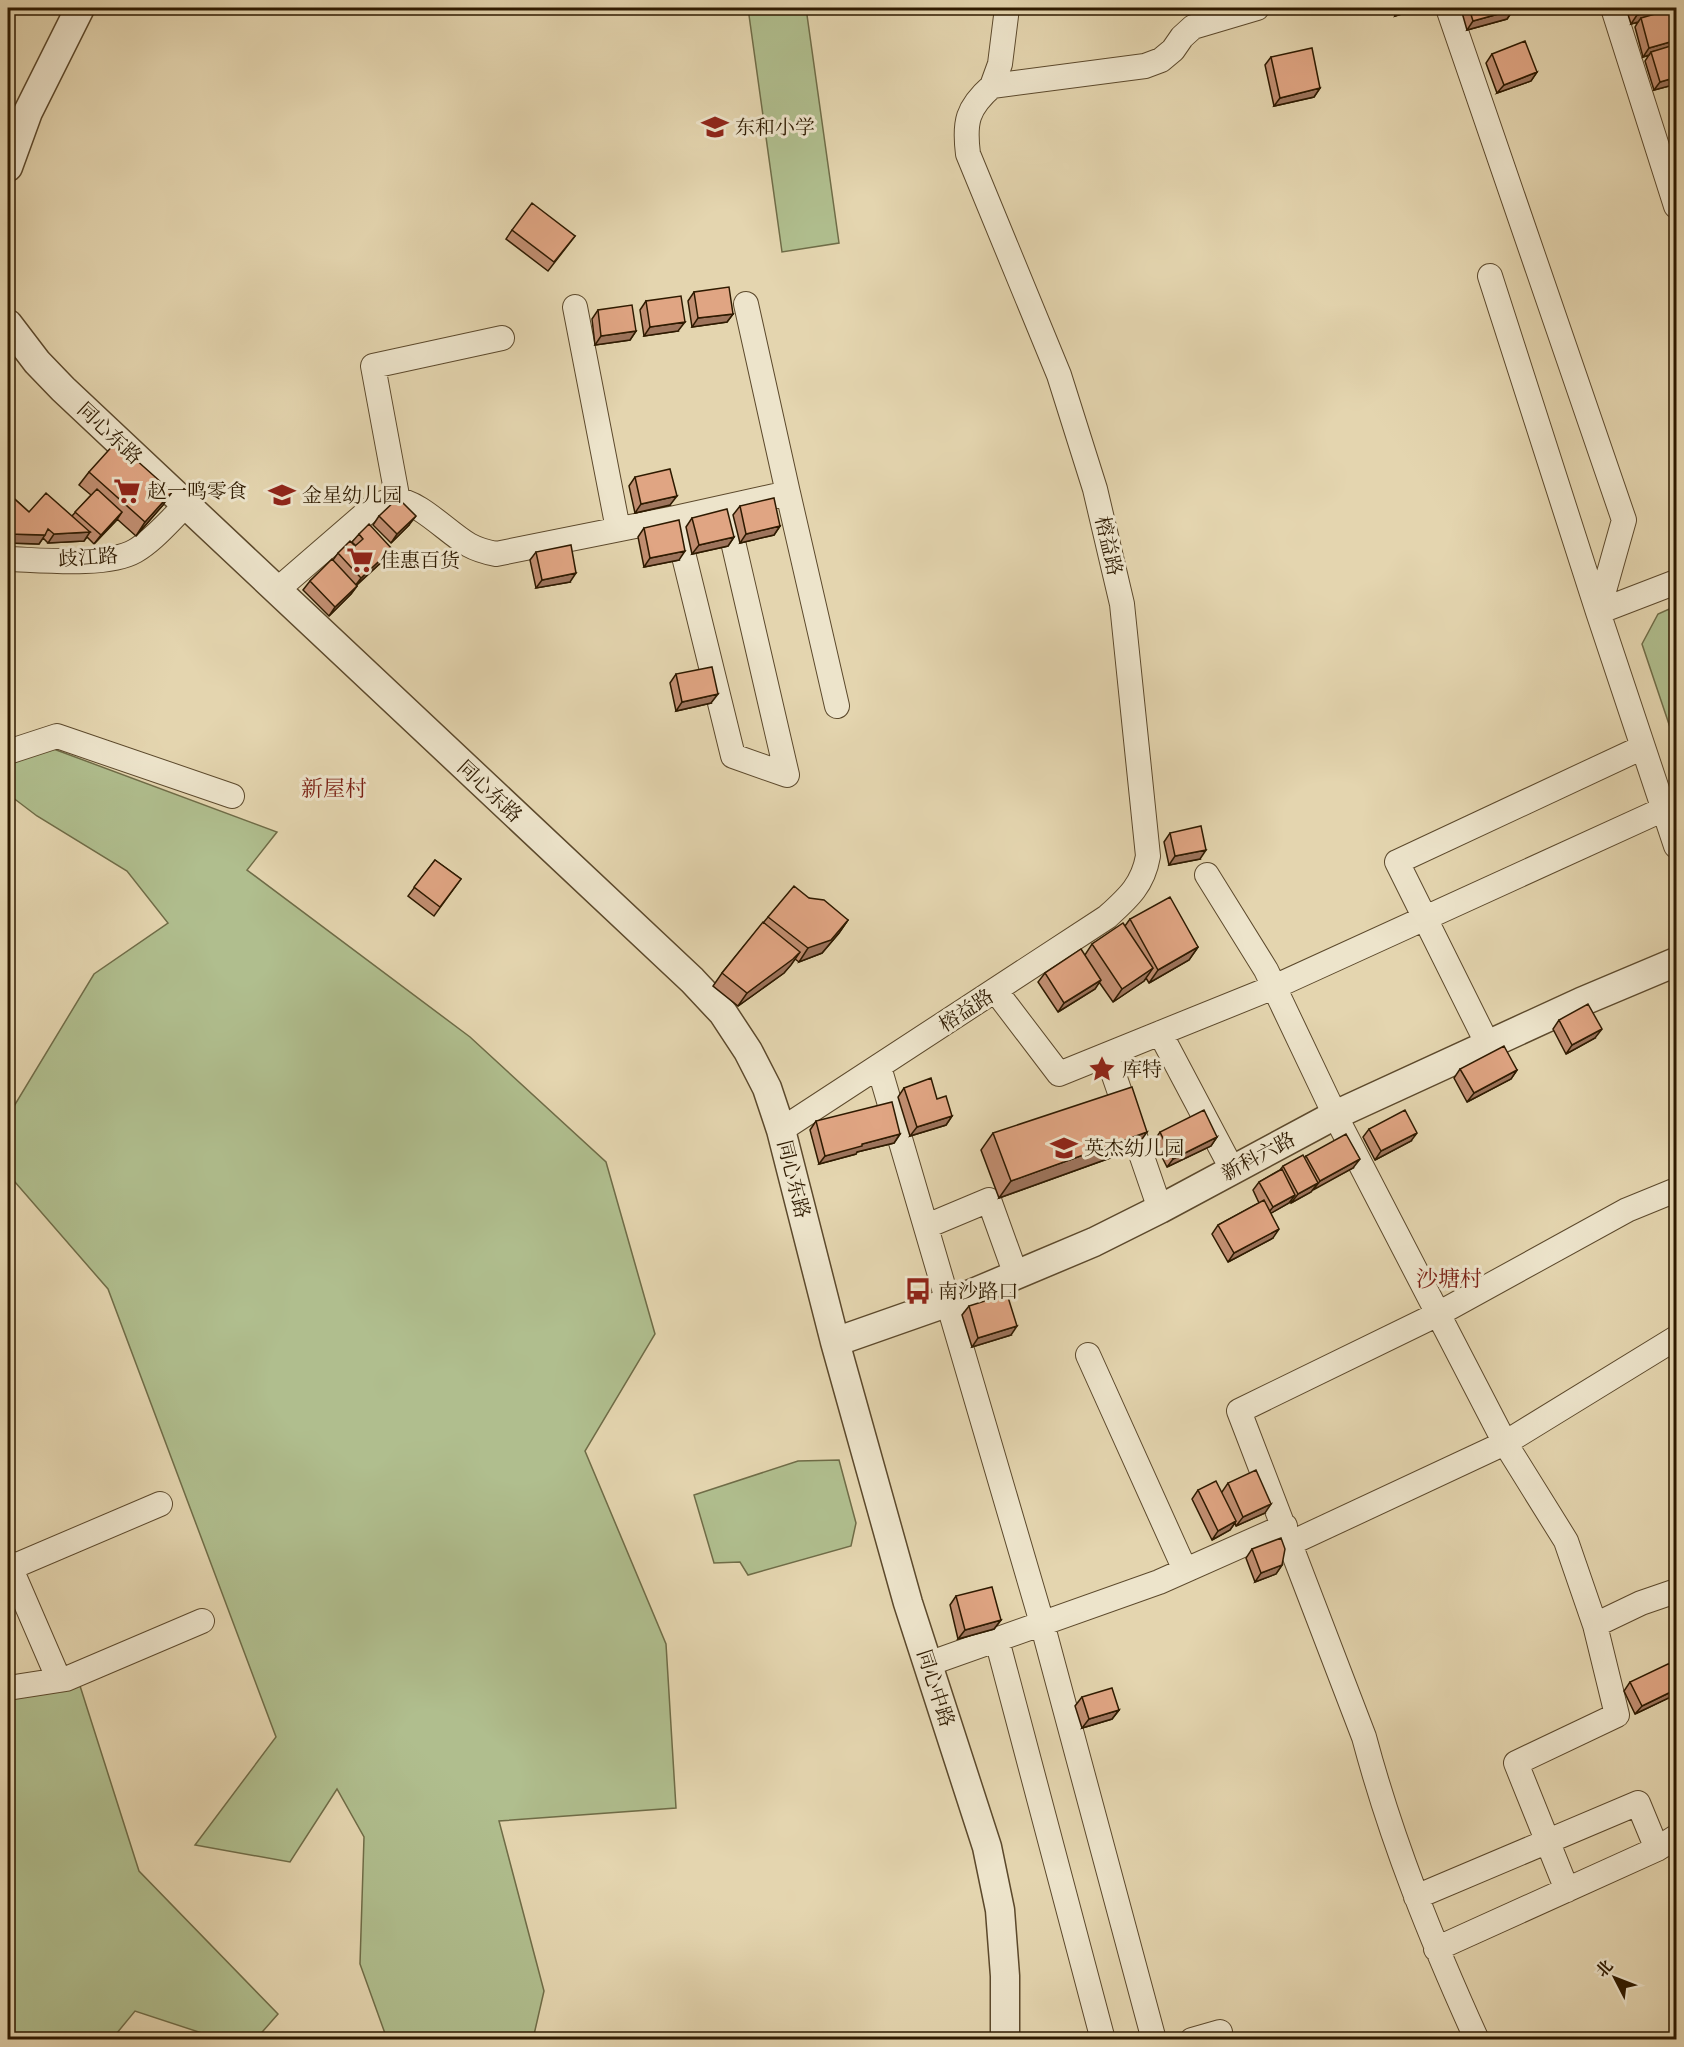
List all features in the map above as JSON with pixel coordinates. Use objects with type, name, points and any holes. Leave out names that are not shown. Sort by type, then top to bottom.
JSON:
[{"type":"street","points":[[8,167],[28,112],[80,8]]},
{"type":"street","points":[[1007,8],[1000,64],[992,86],[1145,66],[1161,60],[1193,27],[1257,8]]},
{"type":"street","points":[[1448,8],[1624,520],[1598,612]]},
{"type":"street","points":[[1613,8],[1677,206]]},
{"type":"street","name":"榕益路","points":[[781,1130],[1107,917],[1131,896],[1145,872],[1148,856],[1122,604],[1095,489],[1059,375],[968,154],[965,134],[969,116],[977,99],[992,86]]},
{"type":"street","points":[[1490,276],[1598,612],[1677,846]]},
{"type":"street","points":[[746,304],[837,705]]},
{"type":"street","points":[[575,307],[618,529]]},
{"type":"street","name":"同心东路","points":[[8,324],[37,362],[63,389],[692,980],[723,1013],[748,1051],[767,1088],[781,1130],[835,1342]]},
{"type":"street","points":[[398,501],[373,366],[502,338]]},
{"type":"street","points":[[277,590],[373,507],[385,502],[408,503],[468,544],[482,551],[496,554],[788,493]]},
{"type":"street","name":"歧江路","points":[[8,559],[94,561],[120,557],[144,546],[186,505]]},
{"type":"street","points":[[675,518],[733,756],[787,775],[725,507]]},
{"type":"street","points":[[1598,612],[1677,582]]},
{"type":"street","points":[[8,752],[57,736],[232,796]]},
{"type":"street","points":[[1488,1045],[1397,862],[1643,747]]},
{"type":"street","points":[[995,990],[1059,1074],[1274,987],[1664,809]]},
{"type":"street","points":[[1207,876],[1266,970],[1335,1115],[1505,1443],[1566,1541],[1595,1625],[1617,1715],[1516,1763],[1567,1890]]},
{"type":"street","name":"新科六路","points":[[835,1342],[949,1302],[1094,1242],[1335,1115],[1677,962]]},
{"type":"street","points":[[1160,1033],[1233,1169]]},
{"type":"street","points":[[1107,1055],[1160,1209]]},
{"type":"street","points":[[879,1067],[1042,1623],[1154,2040]]},
{"type":"street","points":[[1477,2040],[1436,1949],[1416,1897],[1379,1793],[1364,1737],[1239,1411],[1438,1314],[1627,1210],[1677,1190]]},
{"type":"street","points":[[927,1226],[989,1200],[1016,1275]]},
{"type":"street","points":[[928,1664],[1288,1534],[1505,1443],[1677,1338]]},
{"type":"street","name":"同心中路","points":[[835,1342],[908,1603],[987,1847],[1000,1910],[1005,1976],[1005,2040]]},
{"type":"street","points":[[1088,1355],[1185,1570]]},
{"type":"street","points":[[59,1680],[9,1565],[160,1504]]},
{"type":"street","points":[[1595,1625],[1641,1603],[1677,1591]]},
{"type":"street","points":[[8,1688],[66,1679],[202,1621]]},
{"type":"street","points":[[997,1640],[1103,2040]]},
{"type":"street","points":[[1416,1897],[1638,1803],[1667,1843],[1436,1949]]},
{"type":"street","points":[[1192,2040],[1220,2032]]},
{"type":"green space","points":[[748,8],[806,8],[839,243],[782,252]]},
{"type":"green space","points":[[1676,606],[1676,745],[1642,644],[1658,614]]},
{"type":"green space","points":[[24,738],[277,832],[247,870],[470,1037],[606,1162],[655,1334],[585,1451],[666,1644],[676,1808],[499,1821],[544,1991],[533,2039],[387,2039],[360,1964],[364,1837],[337,1789],[290,1862],[195,1845],[276,1737],[108,1289],[8,1174],[8,1116],[94,974],[168,923],[127,871],[37,816],[8,794],[8,742]]},
{"type":"green space","points":[[839,1460],[856,1523],[851,1546],[748,1575],[740,1562],[714,1563],[694,1495],[798,1461]]},
{"type":"green space","points":[[74,1667],[139,1871],[278,2014],[256,2039],[220,2039],[135,2011],[112,2039],[8,2039],[8,1685]]},
{"type":"building","points":[[1469,8],[1513,8],[1513,10],[1473,21]]},
{"type":"building","points":[[1635,8],[1664,8],[1637,15]]},
{"type":"building","points":[[1676,8],[1677,40],[1649,48],[1641,18]]},
{"type":"building","points":[[1525,41],[1537,72],[1504,85],[1492,54]]},
{"type":"building","points":[[1677,44],[1677,77],[1660,82],[1651,52]]},
{"type":"building","points":[[1312,48],[1320,88],[1280,98],[1271,57]]},
{"type":"building","points":[[532,203],[575,236],[554,262],[512,230]]},
{"type":"building","points":[[729,287],[733,314],[698,318],[694,292]]},
{"type":"building","points":[[681,296],[685,322],[650,327],[646,301]]},
{"type":"building","points":[[632,305],[636,331],[601,336],[598,310]]},
{"type":"building","points":[[116,442],[172,492],[145,522],[89,472]]},
{"type":"building","points":[[670,469],[677,496],[641,504],[635,477]]},
{"type":"building","points":[[97,489],[122,512],[101,535],[75,512]]},
{"type":"building","points":[[8,493],[29,512],[46,493],[90,532],[54,534],[48,529],[45,535],[8,534]]},
{"type":"building","points":[[398,498],[416,516],[397,534],[379,516]]},
{"type":"building","points":[[774,498],[780,526],[746,534],[740,506]]},
{"type":"building","points":[[727,509],[734,537],[699,545],[692,518]]},
{"type":"building","points":[[679,520],[685,551],[650,558],[644,528]]},
{"type":"building","points":[[369,524],[392,549],[361,578],[338,553],[350,541],[355,546],[363,539],[359,534]]},
{"type":"building","points":[[571,545],[576,573],[542,580],[536,552]]},
{"type":"building","points":[[332,559],[357,586],[335,607],[310,581]]},
{"type":"building","points":[[712,667],[718,694],[682,702],[676,674]]},
{"type":"building","points":[[1201,826],[1206,850],[1175,856],[1170,833]]},
{"type":"building","points":[[435,860],[461,879],[440,907],[414,887]]},
{"type":"building","points":[[794,886],[809,898],[824,900],[848,920],[831,940],[808,948],[768,917]]},
{"type":"building","points":[[1170,897],[1198,947],[1158,970],[1130,919]]},
{"type":"building","points":[[763,922],[800,952],[747,993],[722,973]]},
{"type":"building","points":[[1123,923],[1153,968],[1122,989],[1092,944]]},
{"type":"building","points":[[1081,949],[1101,980],[1064,1003],[1045,973]]},
{"type":"building","points":[[1588,1004],[1602,1029],[1572,1045],[1559,1020]]},
{"type":"building","points":[[1504,1046],[1517,1070],[1474,1093],[1460,1069]]},
{"type":"building","points":[[931,1078],[937,1099],[946,1096],[952,1116],[917,1127],[904,1088]]},
{"type":"building","points":[[1132,1087],[1147,1132],[1011,1181],[993,1133]]},
{"type":"building","points":[[892,1102],[900,1134],[825,1156],[816,1121]]},
{"type":"building","points":[[1204,1110],[1217,1137],[1173,1159],[1160,1132]]},
{"type":"building","points":[[1405,1110],[1417,1133],[1381,1151],[1369,1129]]},
{"type":"building","points":[[1346,1134],[1360,1159],[1320,1181],[1306,1156]]},
{"type":"building","points":[[1303,1155],[1318,1183],[1298,1194],[1283,1166]]},
{"type":"building","points":[[1282,1169],[1295,1195],[1273,1207],[1259,1182]]},
{"type":"building","points":[[1264,1200],[1279,1229],[1234,1253],[1218,1225]]},
{"type":"building","points":[[1007,1294],[1017,1326],[978,1338],[969,1306]]},
{"type":"building","points":[[1256,1470],[1271,1504],[1243,1517],[1228,1483]]},
{"type":"building","points":[[1216,1481],[1236,1521],[1218,1531],[1198,1490]]},
{"type":"building","points":[[1281,1538],[1285,1549],[1282,1565],[1261,1573],[1252,1549]]},
{"type":"building","points":[[992,1587],[1001,1620],[965,1630],[956,1596]]},
{"type":"building","points":[[1670,1663],[1677,1677],[1677,1689],[1642,1706],[1630,1682]]},
{"type":"building","points":[[1112,1688],[1119,1710],[1089,1719],[1082,1697]]},
{"type":"place","name":"东和小学","points":[[715,127]]},
{"type":"place","name":"赵一鸣零食","points":[[127,491]]},
{"type":"place","name":"金星幼儿园","points":[[282,495]]},
{"type":"place","name":"佳惠百货","points":[[360,560]]},
{"type":"place","name":"库特","points":[[1102,1069]]},
{"type":"place","name":"英杰幼儿园","points":[[1064,1148]]},
{"type":"place","name":"南沙路口","points":[[918,1291]]},
{"type":"district","name":"新屋村","points":[[334,788]]},
{"type":"district","name":"沙塘村","points":[[1449,1278]]}]
